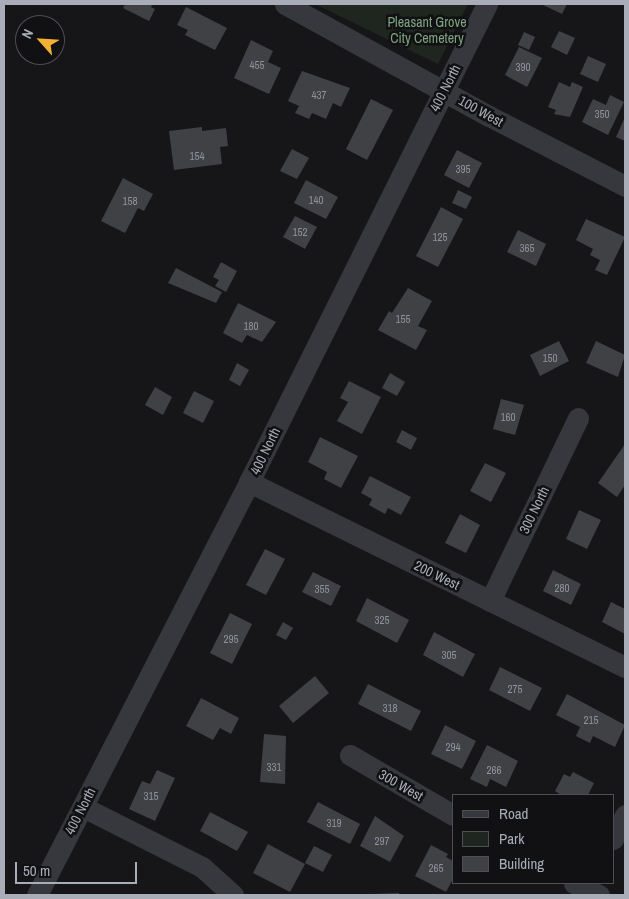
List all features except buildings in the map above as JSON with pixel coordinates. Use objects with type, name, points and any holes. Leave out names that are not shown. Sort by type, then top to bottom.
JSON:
[{"type":"street","name":"100 West","points":[[286,4],[318,11],[443,90],[625,186]]},
{"type":"street","name":"400 North","points":[[37,895],[249,482],[487,4]]},
{"type":"street","name":"300 North","points":[[490,601],[578,418]]},
{"type":"street","name":"200 West","points":[[249,482],[625,667]]},
{"type":"street","name":"300 West","points":[[350,755],[452,814]]},
{"type":"street","points":[[83,807],[202,867],[233,895]]},
{"type":"street","points":[[614,837],[625,815]]},
{"type":"green space","name":"Pleasant Grove City Cemetery","points":[[315,4],[468,4],[438,64]]}]
